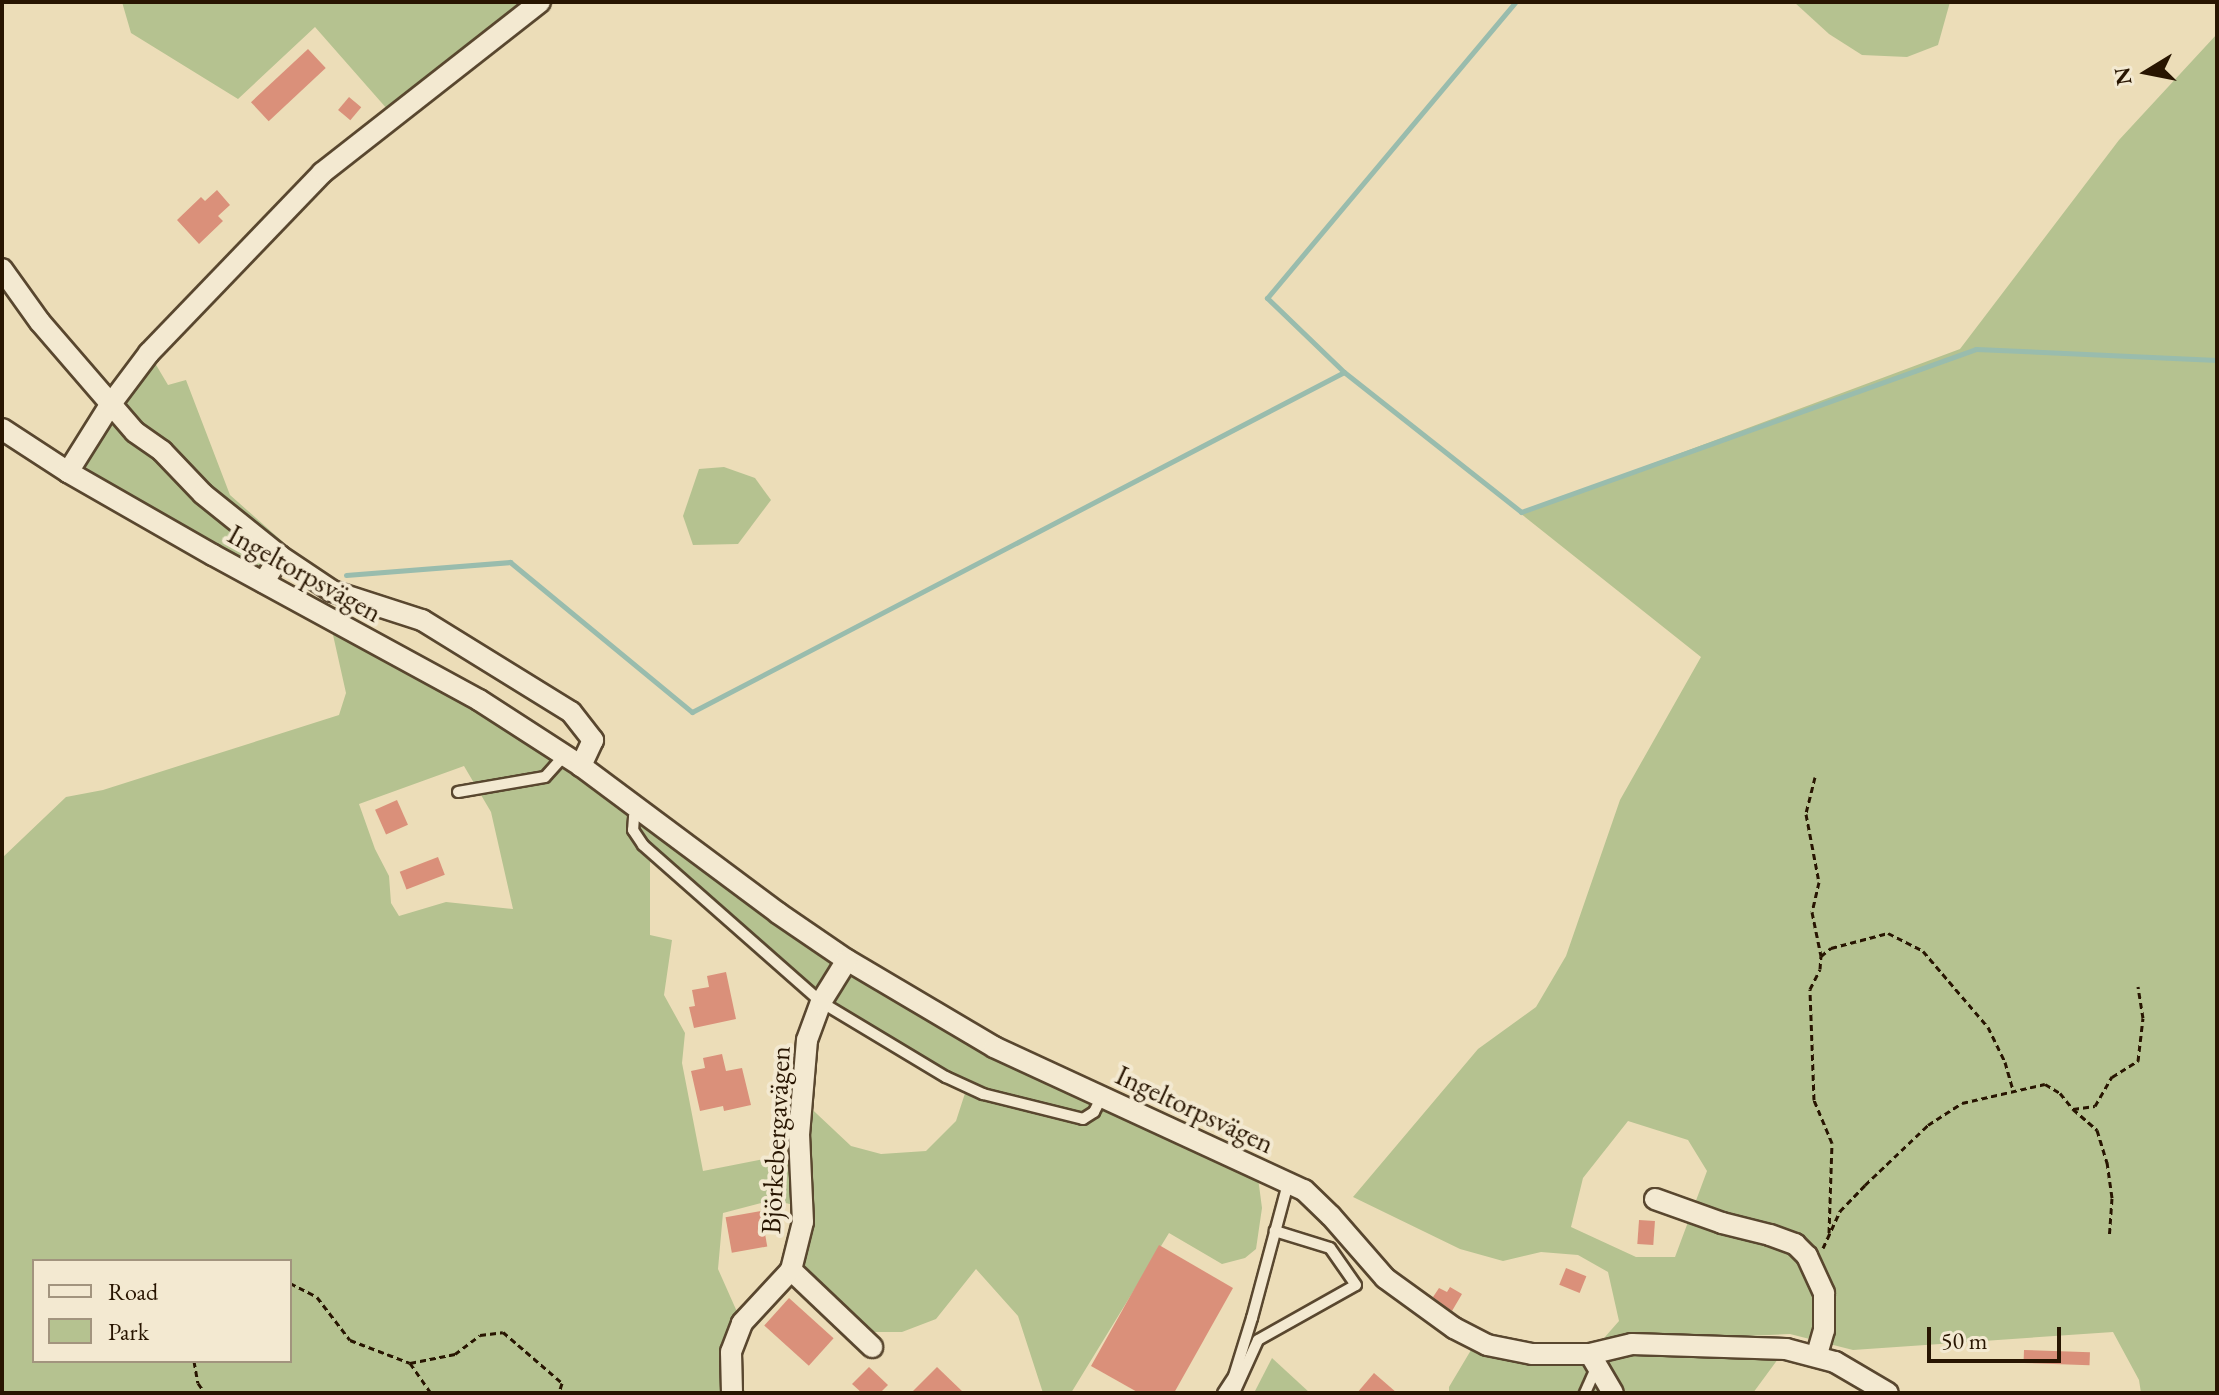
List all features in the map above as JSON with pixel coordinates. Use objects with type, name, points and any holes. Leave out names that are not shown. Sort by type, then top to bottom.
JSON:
[{"type":"street","points":[[68,472],[110,405],[149,353],[322,173],[540,2]]},
{"type":"street","points":[[2,269],[110,405],[203,494],[280,556],[264,582]]},
{"type":"street","name":"Ingeltorpsvägen","points":[[2,429],[68,472],[479,700],[573,760],[778,913],[847,960],[994,1047],[1304,1190],[1385,1278],[1454,1328],[1509,1351],[1594,1360],[1632,1344],[1786,1349],[1817,1355],[1872,1381],[1888,1393]]},
{"type":"street","name":"Ingeltorpsvägen","points":[[280,556],[332,591],[422,620],[571,712],[593,740],[573,760]]},
{"type":"street","name":"Björkebergavägen","points":[[847,960],[821,1002],[807,1040],[801,1088],[803,1222],[791,1270],[872,1347]]},
{"type":"street","points":[[1655,1199],[1795,1244],[1816,1271],[1824,1293],[1826,1311],[1817,1355]]},
{"type":"street","points":[[732,1393],[731,1352],[742,1323],[791,1270]]},
{"type":"street","points":[[1594,1360],[1613,1393]]},
{"type":"lane","points":[[458,792],[505,787],[545,777],[573,760]]},
{"type":"lane","points":[[640,809],[634,817],[633,830],[643,845],[821,1002],[946,1077],[983,1094],[1083,1119],[1094,1112],[1102,1096]]},
{"type":"lane","points":[[1223,1393],[1234,1376],[1288,1184]]},
{"type":"lane","points":[[1234,1393],[1258,1340],[1356,1285],[1330,1248],[1275,1231]]},
{"type":"lane","points":[[1585,1393],[1594,1360]]},
{"type":"path","points":[[1815,777],[1806,814],[1819,882],[1812,912],[1821,956],[1820,969],[1810,989],[1815,1042],[1811,1080],[1814,1100],[1832,1143],[1829,1233]]},
{"type":"path","points":[[1821,956],[1831,948],[1867,936],[1888,933],[1909,941],[1942,970],[1988,1027],[2005,1062],[2013,1090]]},
{"type":"path","points":[[2073,1109],[2095,1106],[2112,1077],[2138,1061],[2143,1018],[2138,986]]},
{"type":"path","points":[[1816,1271],[1840,1211],[1928,1125],[1962,1103],[2045,1084],[2060,1093],[2097,1130],[2107,1162],[2112,1198],[2109,1237]]},
{"type":"path","points":[[292,1284],[317,1297],[350,1340],[410,1363],[455,1354],[480,1335],[503,1332],[562,1383],[559,1393]]},
{"type":"path","points":[[194,1363],[198,1383],[205,1393]]},
{"type":"path","points":[[410,1363],[431,1393]]},
{"type":"green space","points":[[122,2],[539,2],[395,118],[315,27],[238,99],[131,33]]},
{"type":"green space","points":[[1794,2],[1950,2],[1938,45],[1907,57],[1862,55],[1829,34]]},
{"type":"green space","points":[[2217,34],[2217,1393],[2141,1393],[2139,1380],[2113,1332],[1853,1350],[1790,1334],[1634,1341],[1756,1348],[1778,1359],[1753,1393],[1449,1393],[1449,1387],[1477,1340],[1590,1354],[1619,1321],[1608,1272],[1578,1255],[1541,1252],[1503,1261],[1460,1249],[1353,1197],[1478,1049],[1536,1007],[1566,956],[1620,800],[1701,657],[1520,513],[1960,349],[2119,140]],"holes":[[[1628,1121],[1688,1140],[1707,1171],[1675,1257],[1636,1257],[1571,1227],[1583,1178]]]},
{"type":"green space","points":[[149,353],[168,385],[186,380],[230,495],[283,542],[264,582],[68,472]]},
{"type":"green space","points":[[724,467],[755,478],[771,500],[738,544],[693,545],[683,516],[699,469]]},
{"type":"green space","points":[[329,617],[479,700],[847,960],[994,1047],[1257,1170],[1262,1208],[1256,1249],[1245,1258],[1222,1264],[1169,1233],[1071,1393],[1043,1393],[1018,1316],[976,1269],[936,1319],[902,1332],[861,1332],[791,1270],[802,1207],[773,1200],[723,1213],[718,1269],[742,1323],[731,1380],[748,1393],[2,1393],[2,858],[66,797],[103,790],[339,715],[346,693]],"holes":[[[464,766],[491,812],[513,909],[446,902],[399,916],[391,903],[389,876],[375,849],[359,804]],[[650,852],[821,1002],[967,1087],[956,1121],[926,1151],[881,1154],[851,1146],[800,1098],[800,1152],[703,1171],[682,1063],[685,1033],[664,995],[672,940],[650,935]]]},
{"type":"green space","points":[[1272,1358],[1310,1393],[1254,1393]]},
{"type":"building","points":[[308,49],[326,68],[269,121],[251,102]]},
{"type":"building","points":[[349,97],[361,107],[350,120],[338,110]]},
{"type":"building","points":[[217,190],[230,205],[218,216],[223,221],[199,244],[177,220],[201,197],[205,201]]},
{"type":"building","points":[[397,800],[408,825],[386,834],[375,810]]},
{"type":"building","points":[[438,857],[445,875],[407,889],[400,872]]},
{"type":"building","points":[[726,972],[736,1019],[694,1028],[689,1007],[695,1006],[692,990],[709,987],[707,976]]},
{"type":"building","points":[[722,1054],[726,1071],[742,1068],[751,1105],[724,1111],[723,1106],[700,1111],[691,1071],[705,1068],[703,1058]]},
{"type":"building","points":[[761,1211],[767,1246],[732,1253],[726,1217]]},
{"type":"building","points":[[1639,1220],[1655,1221],[1653,1245],[1637,1244]]},
{"type":"building","points":[[1159,1245],[1233,1288],[1174,1393],[1139,1393],[1091,1366]]},
{"type":"building","points":[[1566,1268],[1586,1276],[1580,1293],[1559,1285]]},
{"type":"building","points":[[1450,1287],[1462,1294],[1452,1311],[1433,1297],[1439,1288],[1447,1292]]},
{"type":"building","points":[[789,1298],[834,1338],[809,1366],[764,1325]]},
{"type":"building","points":[[2024,1350],[2090,1352],[2090,1365],[2024,1363]]},
{"type":"building","points":[[869,1367],[888,1385],[880,1393],[862,1393],[852,1384]]},
{"type":"building","points":[[937,1367],[964,1393],[911,1393]]},
{"type":"building","points":[[1374,1373],[1397,1393],[1357,1393]]},
{"type":"waterway","points":[[346,575],[510,562],[692,712],[1344,372],[1267,298],[1515,2]]},
{"type":"waterway","points":[[1344,372],[1521,512],[1976,349],[2217,360]]}]
